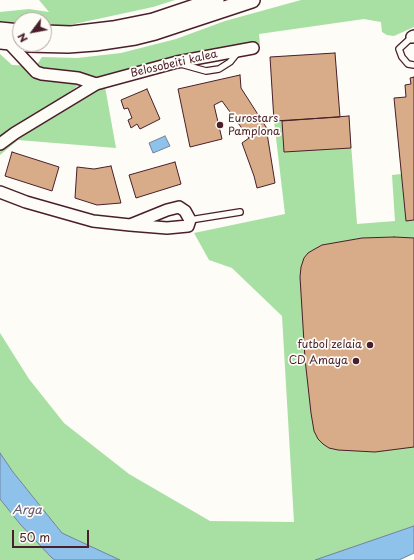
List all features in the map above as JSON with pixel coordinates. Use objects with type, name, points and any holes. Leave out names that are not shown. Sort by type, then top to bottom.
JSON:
[{"type":"main road","points":[[52,33],[71,34],[113,30],[153,21],[216,0]]},
{"type":"main road","points":[[52,45],[95,44],[135,37],[155,32],[252,0]]},
{"type":"main road","points":[[0,30],[12,31]]},
{"type":"street","points":[[9,42],[36,72],[78,78],[96,84]]},
{"type":"street","name":"Belosobeiti kalea","points":[[0,144],[14,133],[96,84],[177,62],[253,48]]},
{"type":"street","points":[[30,52],[32,61],[40,68],[48,71],[69,72],[86,76],[96,84]]},
{"type":"street","points":[[0,192],[26,202],[93,220],[130,225],[167,228],[188,226],[190,220],[185,211],[179,207],[167,210],[130,225]]},
{"type":"lane","points":[[413,36],[399,49],[402,57],[408,64],[414,65]]},
{"type":"lane","points":[[190,220],[240,212]]},
{"type":"green space","points":[[39,0],[175,0],[153,7],[65,26],[52,25],[52,12],[49,12]]},
{"type":"green space","points":[[301,0],[414,0],[414,27],[394,36],[387,35],[382,32],[381,22],[364,19],[259,34],[260,45],[253,48],[104,81],[116,148],[18,140],[0,155],[0,54],[12,65],[36,66],[42,57],[77,58],[121,53],[176,39],[225,21]],"holes":[[[84,80],[96,84],[19,129]]]},
{"type":"green space","points":[[29,9],[49,12],[12,12],[12,22],[0,21],[0,12]]},
{"type":"green space","points":[[335,53],[340,117],[349,116],[357,224],[395,221],[392,175],[401,174],[394,98],[406,97],[405,85],[411,84],[410,78],[414,77],[414,526],[316,560],[120,560],[62,533],[13,472],[0,453],[0,333],[29,379],[64,423],[129,474],[210,521],[294,522],[282,316],[232,268],[209,260],[194,233],[285,214],[274,121],[270,57]]},
{"type":"green space","points":[[0,499],[20,524],[55,560],[0,560]]},
{"type":"water","points":[[165,136],[170,146],[153,153],[149,143]]},
{"type":"water","name":"Arga","points":[[0,453],[13,472],[62,533],[120,560],[55,560],[52,558],[20,524],[0,499]]},
{"type":"water","points":[[414,526],[414,553],[399,560],[315,560]]},
{"type":"building","points":[[335,53],[340,117],[274,121],[270,57]]},
{"type":"building","points":[[240,75],[241,88],[266,127],[275,183],[257,188],[242,143],[249,138],[222,101],[214,105],[222,139],[190,147],[178,89]]},
{"type":"building","points":[[414,77],[414,220],[406,221],[394,98],[406,97],[405,85],[411,84],[410,78]]},
{"type":"building","points":[[147,89],[160,119],[140,129],[137,124],[131,128],[128,120],[132,118],[128,108],[124,109],[121,100]]},
{"type":"building","points":[[349,116],[351,148],[284,152],[282,121]]},
{"type":"building","points":[[12,152],[59,167],[52,191],[5,176]]},
{"type":"building","points":[[175,162],[181,184],[136,198],[129,175]]},
{"type":"building","points":[[111,166],[121,203],[97,205],[75,198],[77,167],[94,169]]},
{"type":"building","name":"futbol zelaia","points":[[362,238],[414,238],[414,447],[375,452],[338,450],[329,448],[318,439],[314,431],[311,413],[305,359],[300,277],[301,267],[304,258],[308,253],[322,245]]},
{"type":"place","name":"Eurostars Pamplona","points":[[220,125]]},
{"type":"place","name":"futbol zelaia","points":[[370,345]]},
{"type":"place","name":"CD Amaya","points":[[356,361]]}]
